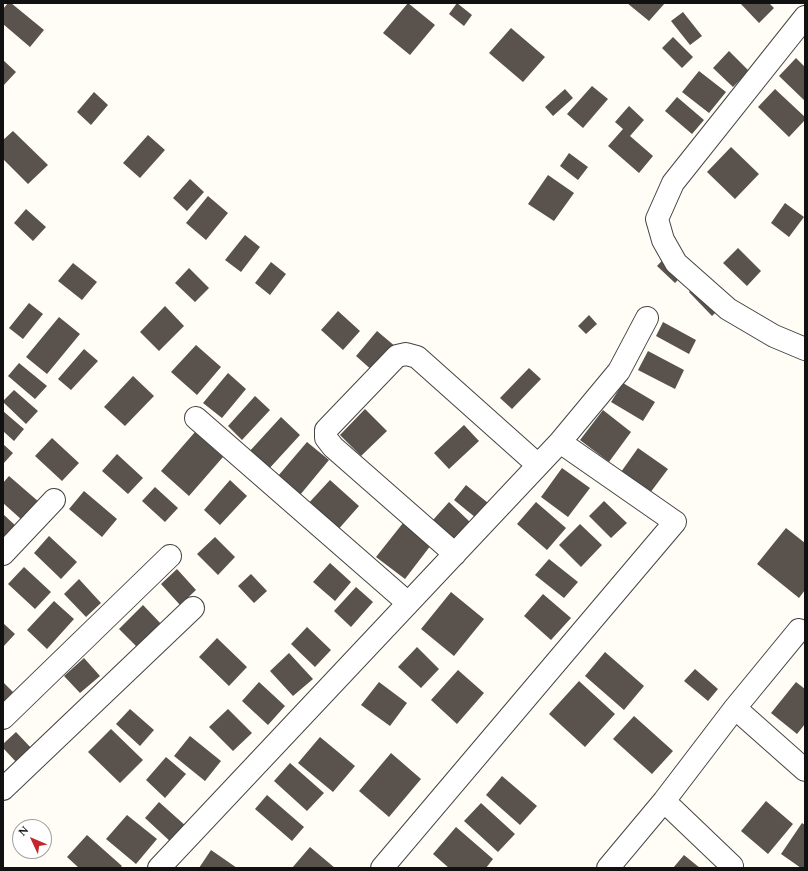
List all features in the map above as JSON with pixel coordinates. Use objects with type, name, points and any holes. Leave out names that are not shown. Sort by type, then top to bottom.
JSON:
[{"type":"street","points":[[805,17],[673,183],[657,219],[663,240],[676,263],[728,309],[774,336],[805,348]]},
{"type":"street","points":[[159,868],[560,442],[619,371],[647,318]]},
{"type":"street","points":[[455,554],[333,447],[326,438],[326,430],[397,356],[406,354],[417,357],[538,465]]},
{"type":"street","points":[[196,418],[408,603]]},
{"type":"street","points":[[382,868],[675,522],[560,442]]},
{"type":"street","points":[[3,554],[54,500]]},
{"type":"street","points":[[3,718],[170,556]]},
{"type":"street","points":[[3,789],[193,608]]},
{"type":"street","points":[[608,868],[664,801],[735,708],[799,630]]},
{"type":"street","points":[[735,708],[805,770]]},
{"type":"street","points":[[664,801],[732,866],[731,868]]},
{"type":"building","points":[[8,3],[11,3],[44,30],[30,47],[3,24],[3,9]]},
{"type":"building","points":[[408,3],[435,25],[410,55],[383,33]]},
{"type":"building","points":[[457,3],[472,15],[464,26],[449,14]]},
{"type":"building","points":[[627,3],[665,3],[649,21]]},
{"type":"building","points":[[740,3],[769,3],[774,8],[759,23]]},
{"type":"building","points":[[683,12],[702,36],[690,45],[671,21]]},
{"type":"building","points":[[511,28],[545,57],[523,82],[489,53]]},
{"type":"building","points":[[673,37],[693,57],[682,68],[662,48]]},
{"type":"building","points":[[729,51],[749,71],[733,87],[713,68]]},
{"type":"building","points":[[796,58],[805,67],[805,101],[779,76]]},
{"type":"building","points":[[3,60],[16,72],[3,86]]},
{"type":"building","points":[[699,71],[726,92],[709,113],[682,92]]},
{"type":"building","points":[[592,86],[608,99],[583,128],[567,114]]},
{"type":"building","points":[[565,89],[573,98],[553,116],[545,107]]},
{"type":"building","points":[[775,89],[805,117],[805,120],[789,137],[758,107]]},
{"type":"building","points":[[94,92],[108,105],[91,125],[77,112]]},
{"type":"building","points":[[677,97],[704,120],[692,134],[665,111]]},
{"type":"building","points":[[629,106],[644,120],[630,136],[653,156],[639,173],[608,146],[623,129],[615,122]]},
{"type":"building","points":[[13,131],[48,165],[28,184],[3,159],[3,140]]},
{"type":"building","points":[[148,135],[165,150],[140,178],[123,163]]},
{"type":"building","points":[[731,147],[759,174],[735,199],[707,172]]},
{"type":"building","points":[[569,153],[588,167],[578,180],[560,166]]},
{"type":"building","points":[[548,175],[574,193],[554,221],[528,204]]},
{"type":"building","points":[[190,179],[204,192],[187,211],[173,198]]},
{"type":"building","points":[[208,196],[228,213],[206,240],[186,223]]},
{"type":"building","points":[[785,203],[804,217],[789,237],[771,223]]},
{"type":"building","points":[[26,209],[46,227],[33,241],[14,223]]},
{"type":"building","points":[[245,235],[260,247],[241,272],[225,260]]},
{"type":"building","points":[[738,248],[761,271],[747,286],[723,263]]},
{"type":"building","points":[[671,251],[689,268],[675,283],[657,266]]},
{"type":"building","points":[[271,262],[286,274],[270,295],[255,283]]},
{"type":"building","points":[[73,263],[97,282],[82,300],[58,281]]},
{"type":"building","points":[[189,268],[209,288],[195,302],[175,283]]},
{"type":"building","points":[[699,281],[723,305],[712,316],[689,292]]},
{"type":"building","points":[[29,303],[43,314],[23,339],[9,328]]},
{"type":"building","points":[[165,306],[184,326],[159,351],[140,332]]},
{"type":"building","points":[[338,311],[360,331],[343,350],[321,330]]},
{"type":"building","points":[[589,315],[597,324],[586,334],[578,326]]},
{"type":"building","points":[[59,317],[80,334],[47,374],[26,357]]},
{"type":"building","points":[[663,322],[696,340],[689,354],[656,336]]},
{"type":"building","points":[[377,331],[396,347],[374,372],[356,356]]},
{"type":"building","points":[[196,345],[221,367],[197,395],[171,372]]},
{"type":"building","points":[[84,349],[98,361],[71,390],[58,379]]},
{"type":"building","points":[[648,351],[684,370],[675,389],[638,370]]},
{"type":"building","points":[[19,363],[47,386],[35,399],[8,376]]},
{"type":"building","points":[[529,368],[541,379],[512,409],[500,398]]},
{"type":"building","points":[[228,373],[246,389],[222,418],[203,403]]},
{"type":"building","points":[[133,376],[154,396],[125,426],[104,407]]},
{"type":"building","points":[[623,383],[655,402],[643,421],[611,402]]},
{"type":"building","points":[[14,390],[38,411],[26,424],[3,402]]},
{"type":"building","points":[[255,396],[270,410],[242,440],[228,426]]},
{"type":"building","points":[[365,409],[387,431],[361,456],[340,435]]},
{"type":"building","points":[[603,410],[631,432],[609,462],[580,440]]},
{"type":"building","points":[[3,411],[24,429],[14,441],[3,431]]},
{"type":"building","points":[[281,417],[300,435],[267,471],[248,453]]},
{"type":"building","points":[[464,425],[479,441],[449,469],[434,453]]},
{"type":"building","points":[[195,432],[223,457],[189,496],[161,471]]},
{"type":"building","points":[[52,438],[79,463],[62,481],[35,456]]},
{"type":"building","points":[[307,442],[329,460],[300,495],[278,476]]},
{"type":"building","points":[[3,444],[13,453],[3,464]]},
{"type":"building","points":[[638,448],[668,469],[650,493],[621,472]]},
{"type":"building","points":[[117,454],[143,478],[128,494],[102,471]]},
{"type":"building","points":[[562,468],[590,488],[568,517],[541,497]]},
{"type":"building","points":[[9,476],[39,502],[22,520],[3,503],[3,483]]},
{"type":"building","points":[[230,480],[247,496],[220,525],[204,510]]},
{"type":"building","points":[[330,480],[359,506],[336,532],[306,506]]},
{"type":"building","points":[[466,485],[493,507],[481,522],[454,500]]},
{"type":"building","points":[[155,487],[178,508],[165,522],[142,501]]},
{"type":"building","points":[[84,491],[117,519],[102,537],[69,509]]},
{"type":"building","points":[[604,501],[627,523],[611,538],[589,516]]},
{"type":"building","points":[[449,502],[471,523],[455,540],[433,520]]},
{"type":"building","points":[[536,502],[566,528],[547,550],[517,524]]},
{"type":"building","points":[[3,514],[17,527],[3,542]]},
{"type":"building","points":[[403,523],[431,545],[405,579],[376,557]]},
{"type":"building","points":[[580,524],[602,545],[581,567],[559,545]]},
{"type":"building","points":[[786,528],[805,543],[805,590],[799,598],[757,564]]},
{"type":"building","points":[[49,536],[77,562],[61,579],[34,553]]},
{"type":"building","points":[[215,537],[235,557],[218,575],[197,554]]},
{"type":"building","points":[[549,559],[578,582],[564,598],[535,575]]},
{"type":"building","points":[[330,563],[351,582],[335,601],[313,582]]},
{"type":"building","points":[[24,567],[51,592],[35,609],[8,584]]},
{"type":"building","points":[[177,569],[196,590],[180,605],[161,584]]},
{"type":"building","points":[[251,574],[267,591],[254,603],[238,586]]},
{"type":"building","points":[[79,579],[101,603],[86,617],[64,594]]},
{"type":"building","points":[[356,587],[373,602],[351,627],[334,611]]},
{"type":"building","points":[[451,592],[484,619],[454,656],[421,629]]},
{"type":"building","points":[[543,594],[571,618],[551,640],[524,616]]},
{"type":"building","points":[[54,601],[74,619],[47,649],[27,630]]},
{"type":"building","points":[[143,605],[164,627],[140,650],[119,629]]},
{"type":"building","points":[[3,623],[15,634],[3,647]]},
{"type":"building","points":[[307,627],[331,650],[315,667],[291,644]]},
{"type":"building","points":[[217,638],[247,667],[229,686],[199,657]]},
{"type":"building","points":[[417,647],[439,669],[421,688],[398,667]]},
{"type":"building","points":[[605,652],[644,686],[624,710],[585,676]]},
{"type":"building","points":[[289,653],[313,679],[293,696],[270,671]]},
{"type":"building","points":[[84,658],[100,676],[80,693],[64,676]]},
{"type":"building","points":[[695,669],[718,689],[708,701],[684,681]]},
{"type":"building","points":[[458,670],[484,693],[457,724],[431,700]]},
{"type":"building","points":[[579,681],[615,714],[585,747],[549,714]]},
{"type":"building","points":[[3,682],[13,692],[3,703]]},
{"type":"building","points":[[259,682],[285,706],[268,725],[242,701]]},
{"type":"building","points":[[379,682],[407,703],[390,726],[361,705]]},
{"type":"building","points":[[796,682],[805,689],[805,724],[797,734],[771,713]]},
{"type":"building","points":[[130,709],[154,730],[140,746],[116,724]]},
{"type":"building","points":[[228,709],[252,733],[233,751],[209,727]]},
{"type":"building","points":[[634,716],[673,751],[652,774],[613,739]]},
{"type":"building","points":[[111,729],[143,760],[120,783],[88,752]]},
{"type":"building","points":[[16,732],[33,750],[18,764],[3,748],[3,744]]},
{"type":"building","points":[[190,736],[221,761],[205,781],[174,756]]},
{"type":"building","points":[[320,737],[355,766],[333,792],[298,763]]},
{"type":"building","points":[[391,753],[421,779],[389,817],[359,791]]},
{"type":"building","points":[[166,757],[186,774],[165,798],[146,780]]},
{"type":"building","points":[[290,763],[324,793],[307,811],[274,781]]},
{"type":"building","points":[[502,776],[537,806],[520,825],[486,795]]},
{"type":"building","points":[[267,795],[304,827],[292,841],[255,809]]},
{"type":"building","points":[[766,801],[793,824],[768,854],[741,831]]},
{"type":"building","points":[[159,802],[187,827],[172,843],[145,818]]},
{"type":"building","points":[[481,803],[515,834],[498,852],[464,821]]},
{"type":"building","points":[[127,815],[157,839],[136,864],[106,839]]},
{"type":"building","points":[[802,823],[805,825],[805,868],[801,868],[781,854]]},
{"type":"building","points":[[456,827],[493,859],[486,868],[449,868],[433,854]]},
{"type":"building","points":[[87,835],[122,866],[120,868],[79,868],[67,857]]},
{"type":"building","points":[[310,847],[335,868],[292,868]]},
{"type":"building","points":[[211,850],[237,868],[199,868]]},
{"type":"building","points":[[684,855],[700,868],[673,868]]}]
